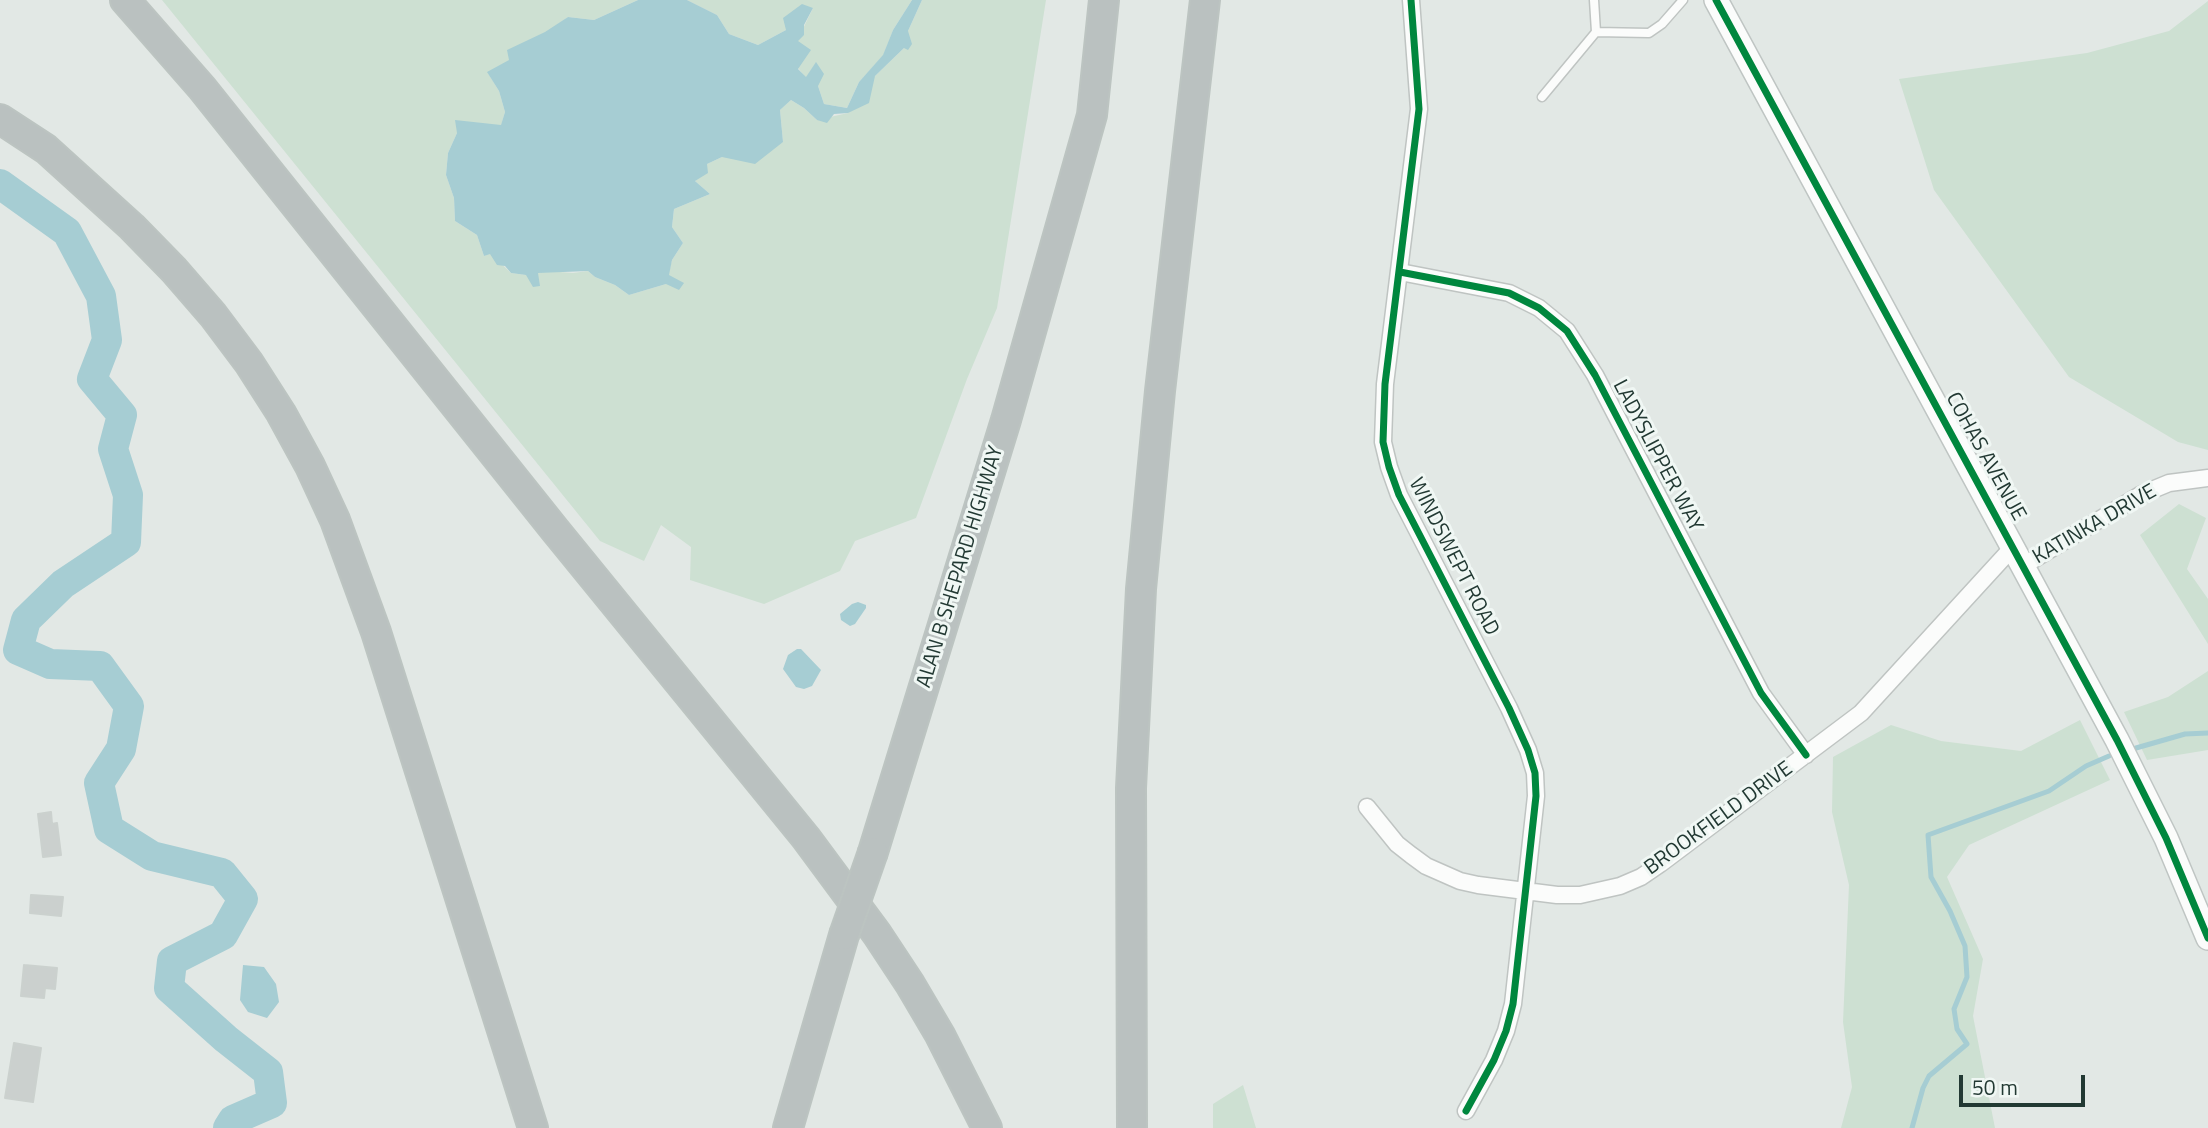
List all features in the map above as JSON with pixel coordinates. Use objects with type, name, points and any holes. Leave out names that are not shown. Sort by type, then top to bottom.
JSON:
[{"type":"highway","points":[[125,0],[202,88],[555,530],[806,838],[877,934],[910,984],[946,1045],[987,1128]]},
{"type":"highway","name":"ALAN B SHEPARD HIGHWAY","points":[[788,1128],[844,935],[873,852],[1006,420],[1092,115],[1104,0]]},
{"type":"highway","points":[[1132,1128],[1131,788],[1141,589],[1158,403],[1205,0]]},
{"type":"highway","points":[[0,119],[46,149],[174,270],[214,315],[249,363],[310,466],[335,520],[376,632],[533,1128]]},
{"type":"street","name":"WINDSWEPT ROAD","points":[[1411,0],[1419,108],[1385,384],[1383,442],[1399,495],[1509,708],[1535,773],[1536,796],[1513,1004],[1494,1060],[1466,1111]]},
{"type":"street","name":"COHAS AVENUE","points":[[1716,0],[2018,556],[2150,806],[2208,938]]},
{"type":"street","name":"LADYSLIPPER WAY","points":[[1400,272],[1509,293],[1539,308],[1567,331],[1595,375],[1761,693],[1806,755]]},
{"type":"street","name":"KATINKA DRIVE","points":[[2018,556],[2140,495],[2169,484],[2208,478]]},
{"type":"street","name":"BROOKFIELD DRIVE","points":[[1367,807],[1397,844],[1426,866],[1469,883],[1557,895],[1580,895],[1601,892],[1641,877],[1844,727],[2018,556]]},
{"type":"lane","points":[[1542,97],[1596,32],[1594,0]]},
{"type":"lane","points":[[1596,32],[1649,33],[1662,24],[1683,0]]},
{"type":"green space","points":[[162,0],[638,0],[594,20],[568,17],[488,73],[499,91],[505,112],[501,126],[457,133],[448,153],[446,175],[454,198],[455,221],[477,235],[484,256],[490,253],[511,273],[526,275],[547,271],[588,271],[629,295],[666,284],[683,284],[668,276],[672,260],[683,243],[672,227],[674,209],[710,194],[695,181],[707,164],[722,157],[783,142],[780,110],[791,100],[817,120],[848,113],[875,76],[904,48],[908,31],[922,0],[1046,0],[997,308],[967,379],[916,518],[855,541],[840,571],[764,604],[690,580],[691,547],[661,525],[644,561],[600,541]]},
{"type":"green space","points":[[687,0],[912,0],[893,30],[883,56],[859,82],[847,108],[824,104],[818,86],[816,63],[806,78],[798,68],[797,41],[813,8],[786,30],[758,45],[729,34],[717,15]]},
{"type":"green space","points":[[2208,1],[2208,450],[2178,442],[2069,377],[1934,190],[1899,79],[2087,53],[2169,31]]},
{"type":"green space","points":[[2179,504],[2206,518],[2187,569],[2208,599],[2208,644],[2140,535]]},
{"type":"green space","points":[[2208,671],[2208,750],[2147,760],[2124,712],[2168,697]]},
{"type":"green space","points":[[2080,720],[2110,780],[1969,845],[1947,877],[1983,959],[1973,1016],[1995,1128],[1841,1128],[1852,1087],[1843,1022],[1849,885],[1832,812],[1833,757],[1891,725],[1941,741],[2021,751]]},
{"type":"green space","points":[[1243,1085],[1256,1128],[1213,1128],[1213,1104]]},
{"type":"water","points":[[638,0],[687,0],[717,15],[729,34],[758,45],[786,30],[783,18],[802,4],[813,8],[804,25],[804,35],[798,41],[811,50],[798,69],[806,77],[816,62],[824,74],[818,86],[824,104],[847,108],[859,82],[883,55],[893,30],[912,0],[922,0],[908,31],[912,44],[908,50],[904,48],[875,76],[869,103],[848,113],[834,114],[827,123],[817,120],[791,100],[780,110],[783,142],[755,164],[722,157],[707,164],[708,173],[695,181],[710,194],[674,209],[672,227],[683,243],[672,260],[669,275],[684,283],[679,290],[666,284],[629,295],[588,271],[538,273],[540,286],[533,287],[526,275],[511,273],[505,266],[497,265],[490,254],[484,256],[477,235],[455,221],[454,198],[446,175],[448,153],[457,133],[455,120],[501,125],[505,112],[499,91],[487,72],[509,60],[507,50],[545,32],[568,17],[594,20]]},
{"type":"water","points":[[858,602],[866,605],[866,608],[855,624],[850,626],[841,620],[840,614]]},
{"type":"water","points":[[801,649],[821,670],[812,686],[804,689],[796,687],[783,669],[788,655]]},
{"type":"water","points":[[243,965],[264,967],[276,984],[279,1002],[267,1018],[248,1012],[240,1000]]},
{"type":"building","points":[[51,812],[52,824],[57,823],[61,855],[43,857],[38,814]]},
{"type":"building","points":[[31,895],[63,897],[61,916],[30,913]]},
{"type":"building","points":[[24,965],[57,968],[55,989],[45,988],[44,998],[21,996]]},
{"type":"building","points":[[14,1043],[41,1048],[33,1102],[5,1098]]},
{"type":"waterway","points":[[0,184],[67,232],[101,296],[107,340],[92,379],[122,415],[113,449],[128,495],[126,542],[63,584],[26,620],[18,650],[50,664],[100,666],[129,706],[121,749],[99,783],[109,829],[152,856],[222,873],[243,899],[223,935],[172,961],[169,988],[268,1072],[272,1103],[233,1120],[228,1128]]},
{"type":"waterway","points":[[2136,748],[2185,734],[2208,733]]},
{"type":"waterway","points":[[1912,1128],[1929,1076],[1967,1044],[1957,1029],[1954,1009],[1967,977],[1965,946],[1931,877],[1928,835],[2049,791],[2086,766],[2109,756]]},
{"type":"cycle path","points":[[1411,0],[1419,109],[1385,384],[1383,442],[1399,495],[1509,708],[1535,773],[1536,796],[1513,1004],[1494,1060],[1466,1111]]},
{"type":"cycle path","points":[[1716,0],[2117,740],[2166,838],[2208,938]]},
{"type":"cycle path","points":[[1400,272],[1509,293],[1539,308],[1567,331],[1595,375],[1761,693],[1806,755]]}]
